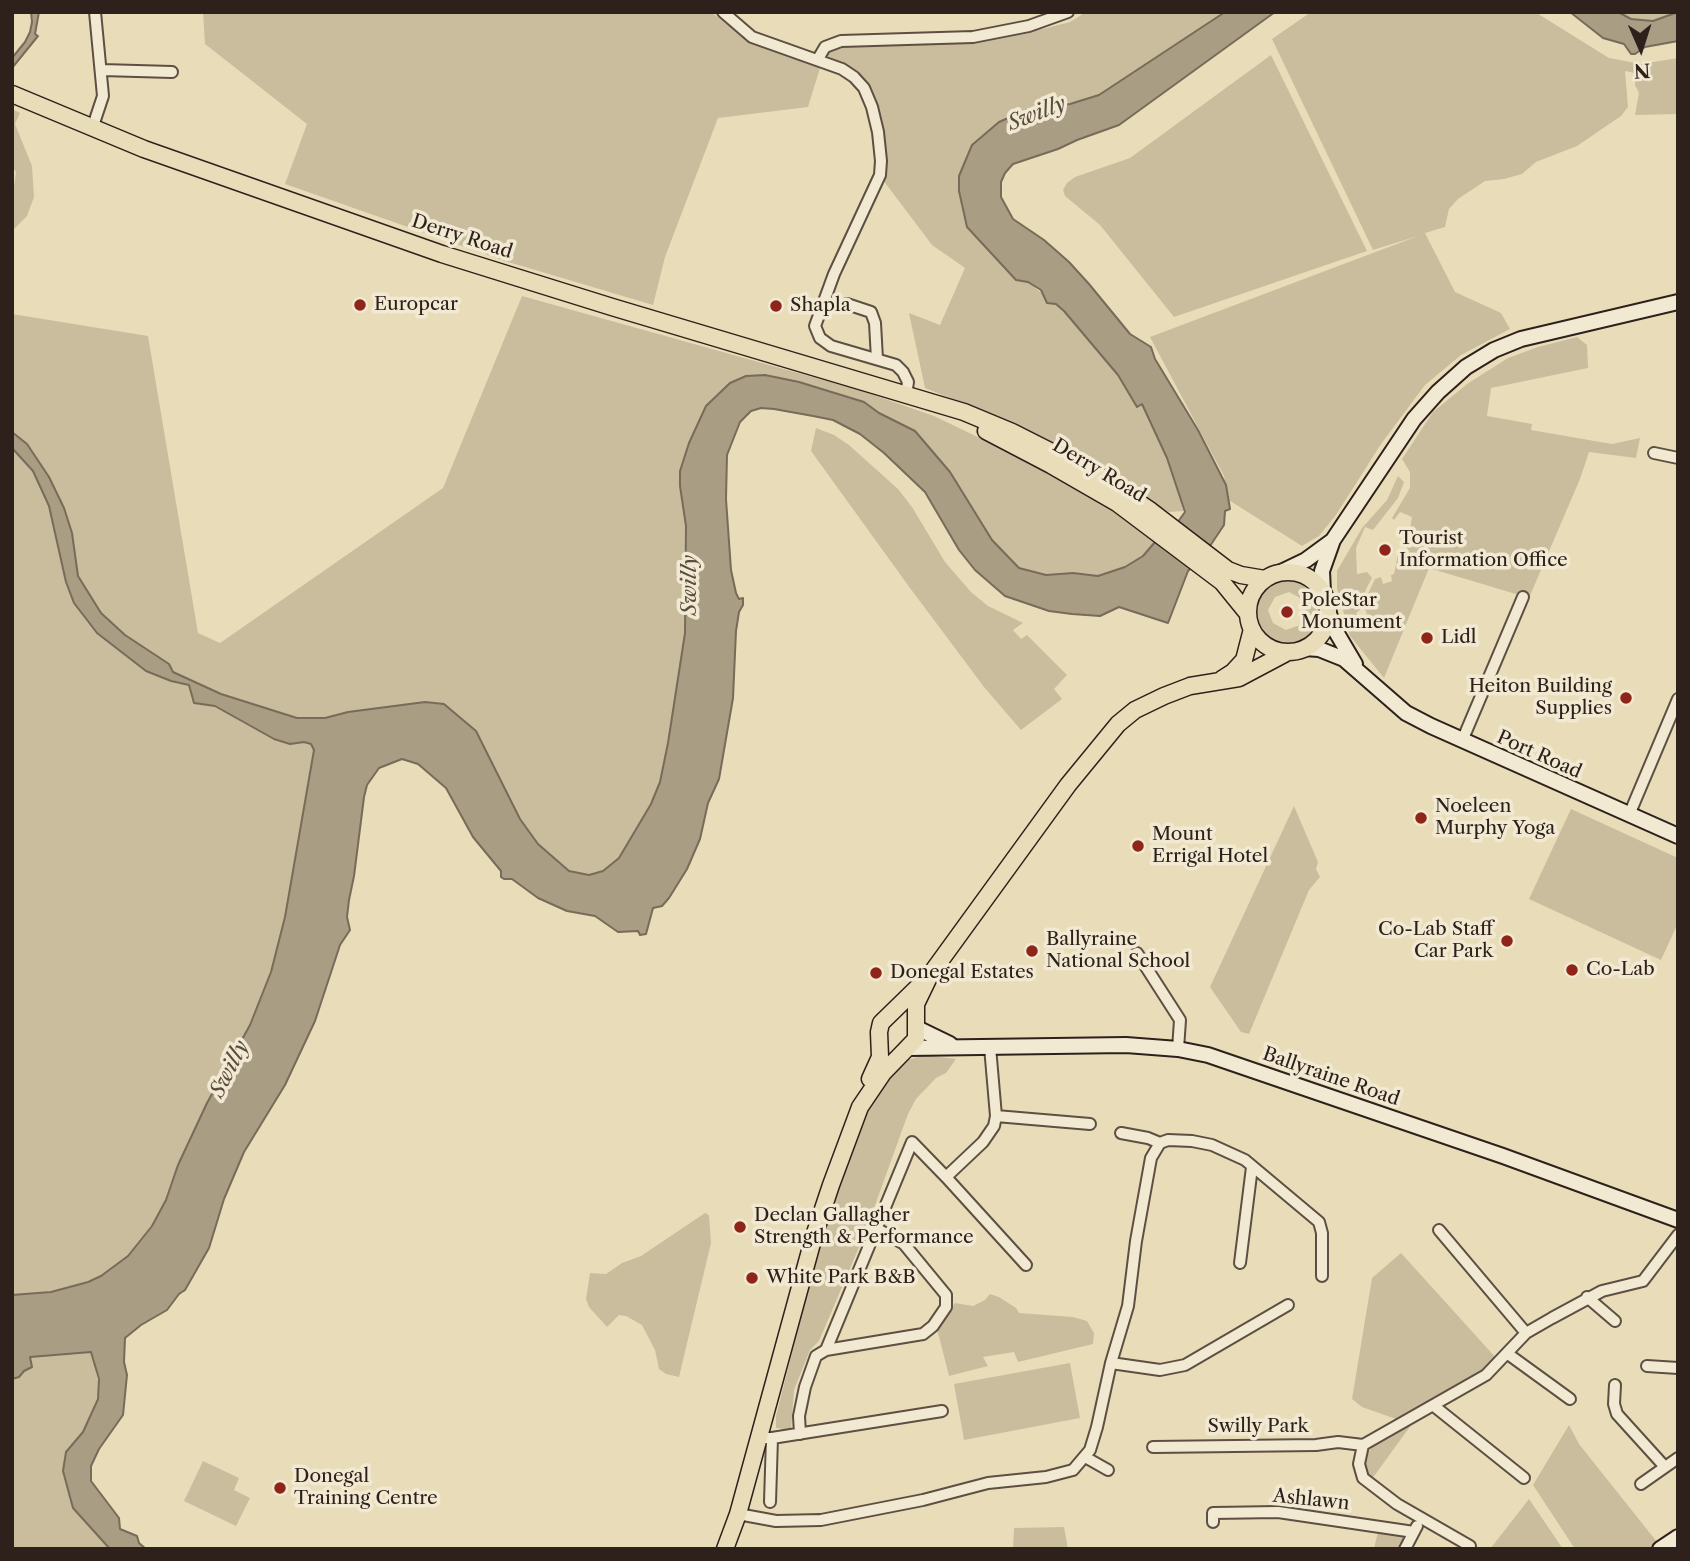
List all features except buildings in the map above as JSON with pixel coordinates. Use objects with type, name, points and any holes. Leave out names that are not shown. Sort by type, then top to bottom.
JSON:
[{"type":"main road","name":"Derry Road","points":[[12,94],[92,129],[442,254],[906,395],[1051,464],[1156,523],[1206,562],[1250,622]]},
{"type":"main road","points":[[1360,671],[1335,630],[1322,592],[1322,571],[1333,540],[1414,419],[1438,392],[1466,367],[1494,350],[1521,339],[1678,302]]},
{"type":"main road","points":[[1220,680],[1233,672],[1244,660],[1252,594],[1272,576],[1306,560],[1333,540]]},
{"type":"main road","name":"Derry Road","points":[[1206,562],[1236,574],[1272,576]]},
{"type":"main road","points":[[1272,576],[1293,572],[1307,576],[1322,592]]},
{"type":"main road","points":[[1304,648],[1320,636],[1328,611]]},
{"type":"main road","points":[[1250,622],[1266,645],[1288,652]]},
{"type":"main road","points":[[725,1549],[766,1438],[814,1236],[864,1090],[880,1057],[880,1027],[930,975],[1109,732],[1127,716],[1154,700],[1183,689],[1244,676],[1288,652],[1304,648],[1329,652],[1360,671]]},
{"type":"main road","name":"Port Road","points":[[1360,671],[1406,713],[1462,741],[1678,836]]},
{"type":"main road","points":[[860,1107],[883,1073],[916,1039],[916,1004],[930,975]]},
{"type":"main road","points":[[888,1016],[904,1014],[926,1034],[958,1046]]},
{"type":"main road","points":[[881,1040],[893,1050],[958,1046]]},
{"type":"main road","name":"Ballyraine Road","points":[[958,1046],[1126,1045],[1178,1049],[1208,1055],[1503,1156],[1678,1220]]},
{"type":"main road","points":[[1660,1549],[1678,1537]]},
{"type":"street","points":[[92,129],[103,96],[95,12]]},
{"type":"street","points":[[723,12],[752,37],[818,59],[854,77],[864,88],[872,107],[881,160],[880,175],[834,274],[815,326],[820,338],[831,346],[896,365],[908,382],[906,395]]},
{"type":"street","points":[[818,59],[825,47],[841,41],[973,37],[1030,26],[1068,12]]},
{"type":"street","points":[[102,70],[172,72]]},
{"type":"street","points":[[847,304],[871,312],[875,323],[877,359]]},
{"type":"street","points":[[1654,453],[1678,458]]},
{"type":"street","points":[[1462,741],[1523,597]]},
{"type":"street","points":[[1629,815],[1678,699]]},
{"type":"street","points":[[1137,953],[1181,1020],[1178,1049]]},
{"type":"street","points":[[947,1177],[989,1134],[996,1116],[990,1047]]},
{"type":"street","points":[[996,1116],[1090,1124]]},
{"type":"street","points":[[1121,1133],[1160,1143]]},
{"type":"street","points":[[738,1514],[776,1521],[821,1520],[923,1500],[988,1483],[1059,1475],[1073,1469],[1085,1457],[1097,1427],[1111,1363],[1128,1306],[1151,1158],[1160,1143],[1168,1140],[1212,1145],[1245,1160],[1319,1223],[1322,1233],[1322,1276]]},
{"type":"street","points":[[826,1350],[912,1142],[1026,1265]]},
{"type":"street","points":[[1240,1263],[1248,1182],[1252,1167]]},
{"type":"street","points":[[800,1434],[799,1416],[816,1356],[826,1350],[923,1334],[933,1326],[946,1307],[946,1295],[904,1244],[876,1228]]},
{"type":"street","points":[[1439,1230],[1526,1333]]},
{"type":"street","points":[[1363,1445],[1486,1376],[1526,1333],[1587,1297],[1643,1280],[1678,1235]]},
{"type":"street","points":[[1587,1297],[1615,1321]]},
{"type":"street","points":[[1111,1363],[1160,1370],[1185,1365],[1288,1304]]},
{"type":"street","points":[[1508,1354],[1570,1399]]},
{"type":"street","points":[[1647,1366],[1678,1368]]},
{"type":"street","points":[[1615,1385],[1614,1404],[1617,1414],[1665,1467]]},
{"type":"street","points":[[1434,1406],[1524,1478]]},
{"type":"street","points":[[770,1502],[766,1438],[942,1411]]},
{"type":"street","name":"Swilly Park","points":[[1153,1447],[1315,1445],[1338,1442],[1363,1445]]},
{"type":"street","name":"Ashlawn","points":[[1363,1445],[1359,1464],[1363,1478],[1397,1504],[1470,1546]]},
{"type":"street","points":[[1085,1457],[1108,1471]]},
{"type":"street","points":[[1640,1484],[1678,1458]]},
{"type":"street","name":"Ashlawn","points":[[1213,1522],[1213,1513],[1278,1512],[1414,1532]]},
{"type":"street","points":[[1405,1549],[1420,1517]]},
{"type":"shaded area","points":[[203,12],[711,12],[752,44],[820,68],[808,107],[718,118],[665,257],[653,305],[505,261],[285,184],[307,124],[205,44]]},
{"type":"shaded area","points":[[1086,12],[1225,12],[1099,95],[1070,104],[1027,110],[999,122],[959,191],[967,227],[1016,280],[1028,282],[1064,311],[1118,375],[1137,406],[1142,403],[1167,458],[1183,511],[1169,512],[1058,446],[925,388],[909,313],[940,325],[965,268],[932,245],[883,180],[886,168],[885,151],[881,125],[870,91],[826,59],[829,52],[844,47],[980,40],[1043,29],[1070,22]]},
{"type":"shaded area","points":[[1311,12],[1535,12],[1609,58],[1641,64],[1678,58],[1678,114],[1635,115],[1639,93],[1635,85],[1635,73],[1625,71],[1628,107],[1621,116],[1577,146],[1536,162],[1522,174],[1485,181],[1458,199],[1449,209],[1445,227],[1425,233],[1455,292],[1501,313],[1510,329],[1461,355],[1425,385],[1381,444],[1336,515],[1319,536],[1302,546],[1227,499],[1224,476],[1150,337],[1418,236],[1373,250],[1272,39]]},
{"type":"shaded area","points":[[1618,12],[1676,12],[1653,21],[1631,19]]},
{"type":"shaded area","points":[[1271,55],[1367,251],[1174,317],[1100,225],[1065,196],[1063,190],[1075,177],[1130,158]]},
{"type":"shaded area","points":[[12,109],[20,113],[15,124],[32,166],[34,197],[27,216],[12,231],[16,172],[12,167]]},
{"type":"shaded area","points":[[522,296],[859,390],[934,416],[1073,483],[1140,528],[1155,542],[1143,556],[1130,565],[1098,576],[1073,573],[1046,575],[1018,568],[992,540],[915,431],[879,413],[864,402],[799,382],[730,383],[721,392],[680,486],[686,526],[685,633],[660,782],[651,804],[619,858],[603,871],[589,875],[569,871],[538,844],[520,819],[476,731],[351,712],[325,718],[297,718],[221,694],[173,672],[169,664],[125,635],[101,613],[78,576],[75,557],[49,477],[27,444],[12,432],[12,314],[148,336],[198,633],[220,643],[443,488]]},
{"type":"shaded area","points":[[1577,337],[1587,345],[1588,368],[1491,388],[1487,416],[1532,424],[1531,430],[1612,444],[1640,438],[1636,458],[1589,452],[1529,598],[1429,568],[1384,678],[1350,636],[1337,588],[1337,571],[1362,528],[1387,500],[1398,476],[1404,482],[1398,498],[1373,530],[1365,527],[1356,548],[1357,574],[1367,572],[1372,578],[1366,589],[1362,608],[1356,613],[1359,618],[1364,618],[1367,614],[1367,596],[1375,579],[1381,577],[1383,584],[1392,581],[1391,575],[1394,574],[1399,550],[1406,552],[1412,517],[1400,512],[1394,520],[1392,518],[1410,488],[1410,472],[1402,459],[1433,412],[1467,384],[1508,358]]},
{"type":"shaded area","points":[[816,428],[849,445],[898,489],[945,562],[971,592],[988,606],[1023,623],[1013,630],[1021,639],[1027,635],[1067,675],[1054,689],[1062,699],[1021,730],[984,687],[811,451]]},
{"type":"shaded area","points":[[12,448],[33,471],[49,506],[66,582],[74,603],[88,623],[175,683],[189,685],[192,699],[215,706],[273,739],[290,744],[304,742],[311,744],[314,750],[285,917],[271,972],[250,1025],[178,1165],[166,1200],[152,1226],[128,1256],[101,1276],[62,1290],[18,1295],[12,1295]]},
{"type":"shaded area","points":[[1283,579],[1296,580],[1308,586],[1319,603],[1320,616],[1315,629],[1306,638],[1293,643],[1280,643],[1268,637],[1257,620],[1256,607],[1261,594],[1270,584]],"holes":[[[1289,592],[1302,599],[1306,612],[1300,625],[1286,630],[1273,623],[1268,610],[1275,597]]]},
{"type":"shaded area","points":[[1294,806],[1318,862],[1316,869],[1320,877],[1309,890],[1249,1034],[1241,1032],[1210,987]]},
{"type":"shaded area","points":[[1571,809],[1678,858],[1678,923],[1661,960],[1529,899]]},
{"type":"shaded area","points":[[924,1055],[956,1059],[946,1073],[936,1078],[916,1099],[908,1114],[865,1233],[819,1341],[810,1350],[794,1390],[791,1430],[776,1428],[776,1416],[815,1262],[851,1147],[879,1086],[908,1060]]},
{"type":"shaded area","points":[[705,1213],[709,1215],[711,1243],[679,1377],[659,1369],[655,1350],[642,1325],[619,1315],[607,1327],[589,1307],[586,1299],[590,1273],[606,1274],[622,1263],[641,1256]]},
{"type":"shaded area","points":[[1401,1253],[1497,1359],[1485,1370],[1396,1419],[1362,1407],[1352,1399],[1372,1278]]},
{"type":"shaded area","points":[[990,1294],[1016,1308],[1019,1313],[1073,1317],[1087,1321],[1094,1333],[1093,1344],[1018,1362],[1014,1352],[983,1357],[988,1366],[949,1376],[937,1329],[955,1303],[973,1306]]},
{"type":"shaded area","points":[[92,1352],[100,1391],[63,1471],[73,1508],[110,1549],[12,1549],[12,1379],[19,1377],[30,1357]]},
{"type":"shaded area","points":[[1070,1363],[1080,1418],[964,1440],[954,1384]]},
{"type":"shaded area","points":[[1414,1421],[1372,1479],[1364,1470],[1363,1460],[1369,1451],[1376,1442]]},
{"type":"shaded area","points":[[1569,1425],[1579,1444],[1657,1542],[1648,1549],[1575,1549],[1533,1485]]},
{"type":"shaded area","points":[[203,1461],[239,1478],[234,1490],[250,1498],[236,1526],[184,1501]]},
{"type":"shaded area","points":[[1529,1499],[1563,1549],[1490,1549]]},
{"type":"shaded area","points":[[1064,1527],[1068,1549],[1013,1549],[1014,1528]]},
{"type":"shaded area","points":[[1378,1531],[1403,1535],[1405,1539],[1400,1549],[1374,1549]]},
{"type":"water","points":[[31,12],[39,12],[35,34],[38,36],[12,68],[12,58],[30,32]]},
{"type":"water","name":"Swilly","points":[[1225,12],[1275,12],[1119,125],[1013,164],[1001,182],[1001,197],[1013,219],[1044,240],[1069,262],[1130,334],[1151,347],[1155,359],[1198,430],[1226,485],[1230,509],[1225,511],[1224,525],[1204,555],[1188,571],[1168,623],[1119,607],[1100,616],[1072,614],[1049,611],[1005,596],[975,570],[959,550],[925,492],[860,434],[833,420],[774,409],[761,408],[751,411],[740,422],[727,455],[726,499],[731,570],[736,593],[739,599],[743,598],[736,631],[733,698],[719,779],[708,803],[700,839],[687,869],[669,898],[662,906],[653,908],[646,934],[640,935],[638,931],[618,932],[595,916],[567,911],[538,898],[512,879],[501,877],[501,871],[473,837],[446,788],[418,764],[402,759],[379,768],[367,785],[364,797],[347,917],[350,930],[340,945],[315,1021],[285,1085],[244,1152],[224,1199],[209,1248],[185,1290],[167,1310],[125,1338],[124,1362],[127,1375],[123,1415],[99,1449],[91,1466],[91,1481],[119,1518],[120,1529],[137,1536],[139,1543],[146,1549],[110,1549],[73,1508],[63,1471],[66,1452],[83,1432],[98,1399],[99,1379],[91,1352],[30,1357],[32,1367],[12,1379],[12,1295],[51,1292],[101,1276],[128,1256],[152,1226],[166,1200],[178,1165],[207,1103],[250,1025],[271,972],[285,917],[314,750],[311,744],[304,742],[290,744],[274,739],[215,706],[194,703],[189,685],[146,671],[97,633],[74,603],[66,582],[49,506],[33,471],[12,448],[12,432],[27,444],[49,477],[72,533],[78,576],[101,613],[125,635],[169,664],[173,672],[221,694],[297,718],[325,718],[348,712],[425,702],[444,704],[476,731],[520,819],[538,844],[569,871],[589,875],[603,871],[619,858],[651,804],[660,782],[685,633],[686,526],[680,471],[706,406],[730,383],[746,376],[765,375],[799,382],[864,402],[879,413],[915,431],[950,472],[992,540],[1019,568],[1046,575],[1073,573],[1098,576],[1125,567],[1143,556],[1155,542],[1161,545],[1185,512],[1167,458],[1142,404],[1137,407],[1118,375],[1064,311],[1056,304],[1047,303],[1041,290],[1028,282],[1016,280],[967,227],[959,191],[959,176],[972,145],[999,122],[1027,110],[1070,104],[1099,95]]},
{"type":"water","points":[[1570,12],[1618,12],[1631,19],[1653,21],[1678,12],[1678,41],[1645,47],[1631,54],[1624,44],[1603,38]]},
{"type":"place","name":"Europcar","points":[[360,305]]},
{"type":"place","name":"Shapla","points":[[776,306]]},
{"type":"place","name":"Tourist Information Office","points":[[1385,550]]},
{"type":"place","name":"PoleStar Monument","points":[[1287,612]]},
{"type":"place","name":"Lidl","points":[[1427,638]]},
{"type":"place","name":"Heiton Building Supplies","points":[[1626,698]]},
{"type":"place","name":"Noeleen Murphy Yoga","points":[[1421,818]]},
{"type":"place","name":"Mount Errigal Hotel","points":[[1138,846]]},
{"type":"place","name":"Co-Lab Staff Car Park","points":[[1507,941]]},
{"type":"place","name":"Ballyraine National School","points":[[1032,951]]},
{"type":"place","name":"Co-Lab","points":[[1572,970]]},
{"type":"place","name":"Donegal Estates","points":[[876,973]]},
{"type":"place","name":"Declan Gallagher Strength & Performance","points":[[740,1227]]},
{"type":"place","name":"White Park B&B","points":[[752,1278]]},
{"type":"place","name":"Donegal Training Centre","points":[[280,1488]]}]
